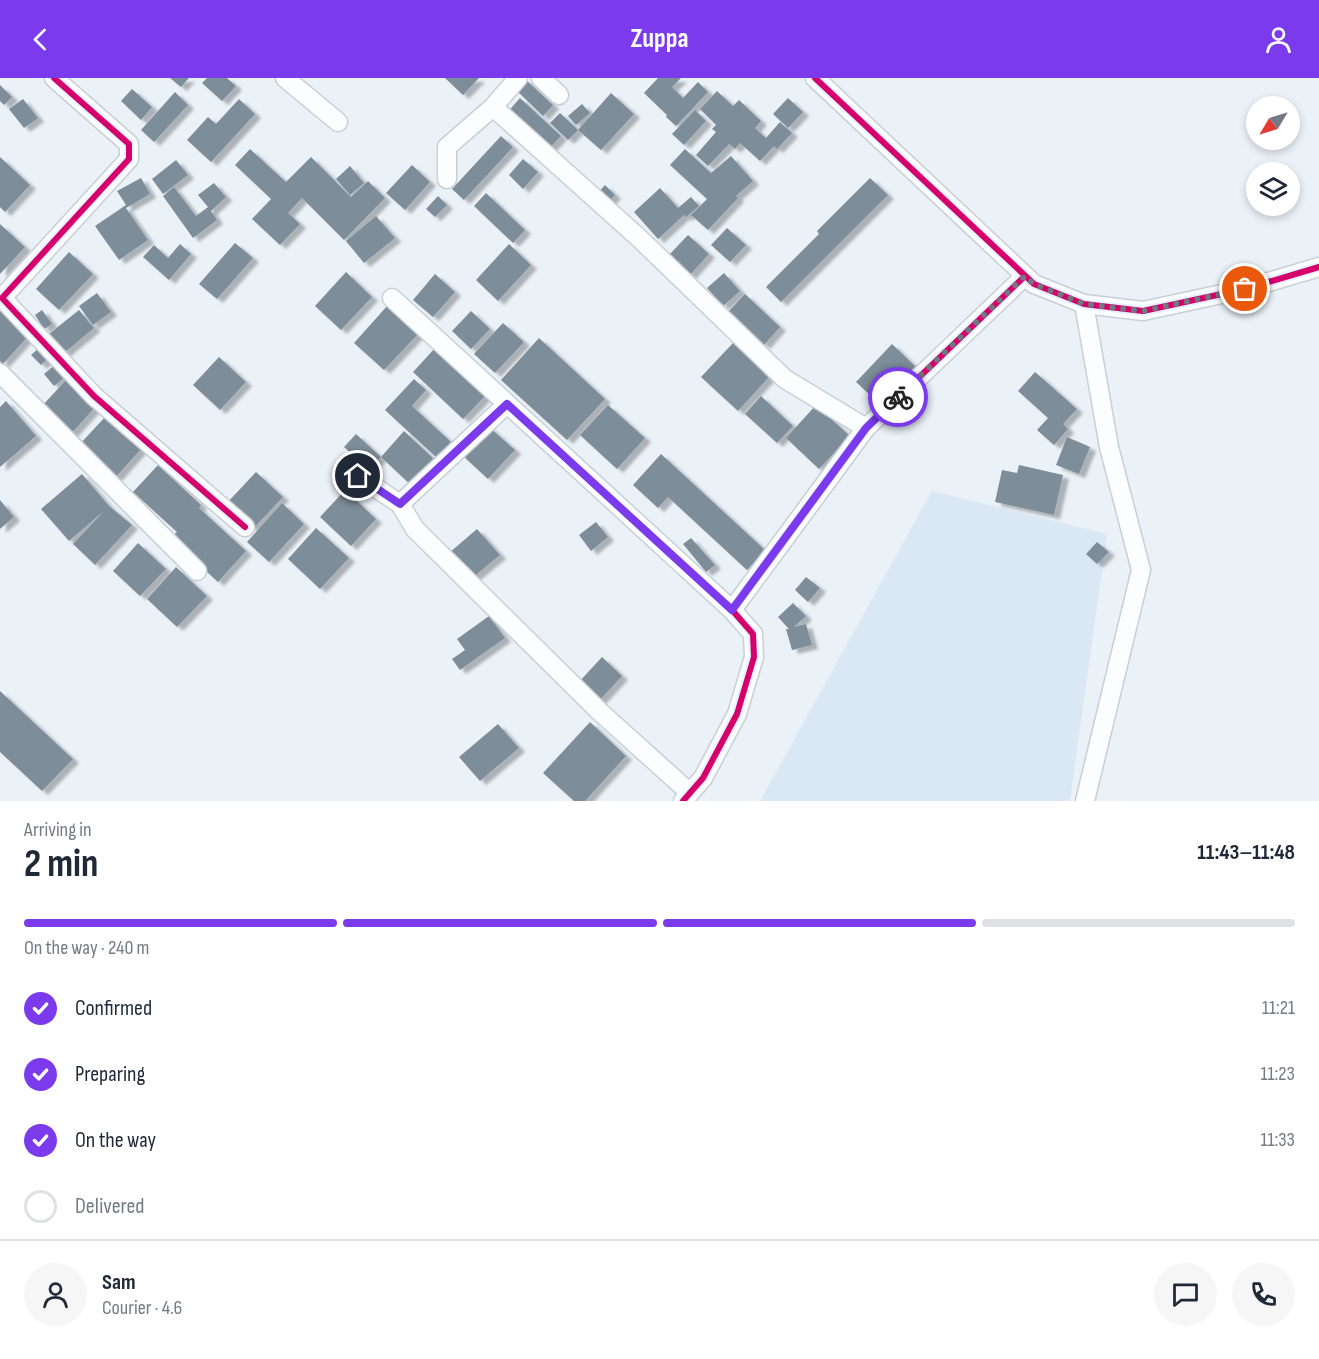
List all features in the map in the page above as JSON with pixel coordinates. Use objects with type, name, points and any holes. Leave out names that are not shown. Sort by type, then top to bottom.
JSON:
[{"type":"street","points":[[54,78],[129,144],[129,159],[2,298],[94,396],[245,527]]},
{"type":"street","points":[[285,78],[338,122]]},
{"type":"street","points":[[447,179],[447,147],[493,107],[518,78]]},
{"type":"street","points":[[541,78],[559,95]]},
{"type":"street","points":[[815,78],[1034,284],[1084,304],[1143,311],[1245,289],[1319,267]]},
{"type":"street","points":[[493,107],[639,238],[785,379],[866,428]]},
{"type":"street","points":[[732,610],[866,428],[1025,276]]},
{"type":"street","points":[[358,476],[400,504],[415,529],[687,797],[703,777],[737,714],[754,657],[753,634],[732,610],[392,298]]},
{"type":"street","points":[[1084,304],[1108,447],[1141,570],[1085,801]]},
{"type":"street","points":[[0,373],[197,570]]},
{"type":"street","points":[[400,504],[507,404]]},
{"type":"shaded area","points":[[932,491],[1107,534],[1070,801],[760,801]]},
{"type":"building","points":[[170,78],[189,78],[181,87]]},
{"type":"building","points":[[207,78],[227,78],[236,86],[222,101],[202,83]]},
{"type":"building","points":[[445,78],[479,78],[463,95]]},
{"type":"building","points":[[658,78],[681,78],[672,87],[683,98],[698,82],[708,92],[676,126],[644,93]]},
{"type":"building","points":[[525,79],[553,105],[543,116],[515,89]]},
{"type":"building","points":[[0,85],[12,97],[4,105],[0,101]]},
{"type":"building","points":[[132,89],[152,107],[141,120],[121,101]]},
{"type":"building","points":[[717,91],[733,106],[739,100],[761,121],[755,128],[766,138],[780,122],[792,133],[777,149],[774,146],[760,161],[740,143],[735,149],[729,144],[708,166],[696,155],[716,132],[712,129],[716,125],[700,109]]},
{"type":"building","points":[[175,92],[188,105],[154,142],[141,130]]},
{"type":"building","points":[[611,93],[634,114],[601,150],[578,130]]},
{"type":"building","points":[[520,98],[561,136],[546,152],[505,115]]},
{"type":"building","points":[[788,98],[803,112],[788,128],[773,114]]},
{"type":"building","points":[[23,99],[38,118],[24,128],[9,109]]},
{"type":"building","points":[[239,99],[255,114],[211,162],[187,140],[208,117],[216,124]]},
{"type":"building","points":[[582,104],[590,113],[576,125],[568,116]]},
{"type":"building","points":[[695,110],[706,121],[684,145],[672,134]]},
{"type":"building","points":[[560,113],[578,130],[568,140],[550,123]]},
{"type":"building","points":[[501,136],[513,147],[464,200],[452,189]]},
{"type":"building","points":[[250,149],[286,182],[311,157],[351,197],[368,181],[385,198],[344,240],[302,198],[288,213],[300,224],[280,245],[252,219],[271,199],[235,165]]},
{"type":"building","points":[[685,149],[711,173],[731,156],[753,181],[736,196],[738,198],[708,230],[691,215],[707,199],[670,165]]},
{"type":"building","points":[[0,157],[30,185],[5,212],[0,207]]},
{"type":"building","points":[[523,159],[538,172],[523,189],[509,175]]},
{"type":"building","points":[[176,160],[188,175],[163,194],[152,179]]},
{"type":"building","points":[[412,165],[430,182],[405,210],[386,193]]},
{"type":"building","points":[[350,166],[364,183],[350,195],[336,179]]},
{"type":"building","points":[[141,178],[150,194],[126,208],[148,240],[119,260],[95,226],[126,205],[117,191]]},
{"type":"building","points":[[870,178],[888,195],[781,302],[766,287]]},
{"type":"building","points":[[214,183],[226,197],[211,211],[217,220],[193,238],[163,196],[174,187],[196,216],[208,207],[198,195]]},
{"type":"building","points":[[605,185],[615,195],[606,205],[595,196]]},
{"type":"building","points":[[660,188],[678,208],[691,197],[699,206],[686,217],[684,215],[658,239],[634,212]]},
{"type":"building","points":[[486,193],[525,230],[513,243],[474,206]]},
{"type":"building","points":[[438,196],[447,205],[435,217],[426,209]]},
{"type":"building","points":[[376,216],[395,238],[364,263],[346,241]]},
{"type":"building","points":[[0,224],[25,247],[0,274]]},
{"type":"building","points":[[727,228],[746,245],[730,262],[711,245]]},
{"type":"building","points":[[688,235],[709,254],[690,275],[669,255]]},
{"type":"building","points":[[235,243],[253,258],[217,299],[199,284]]},
{"type":"building","points":[[180,244],[191,254],[169,280],[143,257],[154,245],[168,258]]},
{"type":"building","points":[[509,244],[531,265],[498,301],[476,280]]},
{"type":"building","points":[[69,252],[93,274],[59,310],[36,289]]},
{"type":"building","points":[[346,272],[372,297],[341,330],[315,306]]},
{"type":"building","points":[[724,273],[740,291],[723,306],[707,288]]},
{"type":"building","points":[[435,274],[455,292],[433,317],[413,300]]},
{"type":"building","points":[[97,293],[111,312],[93,325],[79,306]]},
{"type":"building","points":[[745,294],[780,327],[764,345],[728,312]]},
{"type":"building","points":[[0,304],[31,333],[3,364],[0,361]]},
{"type":"building","points":[[388,305],[419,333],[384,370],[354,343]]},
{"type":"building","points":[[42,310],[52,324],[44,329],[35,315]]},
{"type":"building","points":[[79,310],[94,328],[64,353],[49,334]]},
{"type":"building","points":[[471,311],[490,329],[471,349],[452,331]]},
{"type":"building","points":[[503,323],[524,342],[495,373],[474,354]]},
{"type":"building","points":[[539,338],[605,399],[567,440],[501,380]]},
{"type":"building","points":[[733,343],[769,377],[738,411],[701,377]]},
{"type":"building","points":[[892,344],[918,369],[883,407],[856,382]]},
{"type":"building","points":[[40,347],[49,357],[41,365],[31,355]]},
{"type":"building","points":[[436,347],[487,394],[463,419],[413,372]]},
{"type":"building","points":[[219,357],[246,382],[220,410],[193,385]]},
{"type":"building","points":[[56,364],[66,376],[54,386],[44,374]]},
{"type":"building","points":[[1035,372],[1077,409],[1063,424],[1068,429],[1054,445],[1037,430],[1048,418],[1018,391]]},
{"type":"building","points":[[67,379],[96,406],[71,434],[42,406]]},
{"type":"building","points":[[414,379],[426,390],[412,406],[451,442],[437,458],[385,410]]},
{"type":"building","points":[[761,396],[793,426],[777,443],[745,414]]},
{"type":"building","points":[[6,401],[36,436],[0,467],[0,407]]},
{"type":"building","points":[[608,405],[645,438],[617,469],[580,435]]},
{"type":"building","points":[[816,405],[850,436],[819,469],[786,438]]},
{"type":"building","points":[[106,416],[141,449],[115,478],[79,445]]},
{"type":"building","points":[[488,426],[515,450],[488,479],[462,455]]},
{"type":"building","points":[[404,431],[436,461],[413,487],[381,457]]},
{"type":"building","points":[[356,434],[381,457],[369,470],[344,447]]},
{"type":"building","points":[[1067,437],[1090,447],[1079,474],[1056,465]]},
{"type":"building","points":[[661,454],[765,550],[747,570],[668,497],[658,508],[633,485]]},
{"type":"building","points":[[158,465],[201,505],[199,508],[246,551],[218,582],[170,538],[177,532],[133,492]]},
{"type":"building","points":[[1019,465],[1063,475],[1054,515],[995,502],[1002,470],[1017,473]]},
{"type":"building","points":[[256,472],[283,497],[253,529],[226,504]]},
{"type":"building","points":[[82,474],[109,506],[132,525],[95,565],[73,544],[104,511],[69,541],[41,509]]},
{"type":"building","points":[[345,490],[376,519],[351,546],[320,517]]},
{"type":"building","points":[[0,500],[14,517],[0,529]]},
{"type":"building","points":[[282,503],[304,524],[269,562],[247,542]]},
{"type":"building","points":[[596,522],[608,537],[591,551],[579,535]]},
{"type":"building","points":[[316,528],[349,558],[320,589],[288,559]]},
{"type":"building","points":[[477,529],[500,555],[471,579],[449,553]]},
{"type":"building","points":[[691,538],[715,565],[706,572],[683,544]]},
{"type":"building","points":[[1097,542],[1109,552],[1097,564],[1086,554]]},
{"type":"building","points":[[138,543],[166,569],[140,596],[113,571]]},
{"type":"building","points":[[176,567],[207,596],[177,627],[147,599]]},
{"type":"building","points":[[806,577],[820,588],[808,602],[795,590]]},
{"type":"building","points":[[793,603],[806,616],[794,627],[806,624],[812,645],[792,650],[786,629],[789,629],[778,617]]},
{"type":"building","points":[[489,616],[505,638],[460,670],[452,659],[465,650],[457,639]]},
{"type":"building","points":[[602,657],[622,676],[599,701],[579,682]]},
{"type":"building","points":[[0,691],[73,759],[42,791],[0,752]]},
{"type":"building","points":[[590,722],[626,756],[585,801],[574,801],[543,773]]},
{"type":"building","points":[[498,724],[519,748],[480,781],[459,757]]},
{"type":"cycle path","points":[[54,78],[129,144],[129,159],[2,298],[94,396],[245,527]]},
{"type":"cycle path","points":[[815,78],[1034,284],[1084,304],[1143,311],[1245,289],[1319,267]]},
{"type":"cycle path","points":[[683,801],[703,778],[737,714],[754,657],[753,634],[732,610],[866,428],[1025,276]]},
{"type":"way so far","points":[[898,397],[1025,276],[1034,284],[1084,304],[1143,311],[1245,289]]},
{"type":"route","points":[[358,476],[400,504],[507,404],[732,610],[866,428],[898,397]]}]
